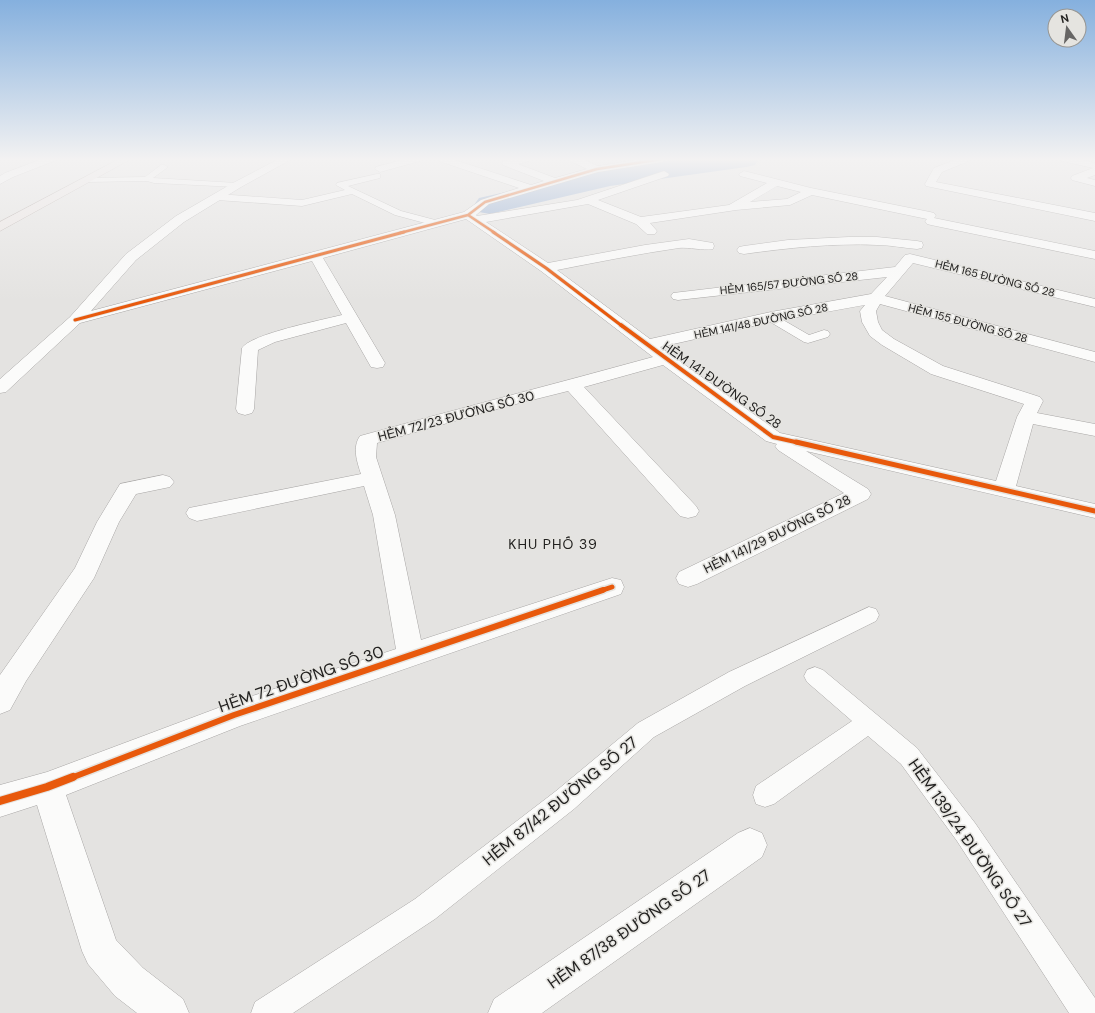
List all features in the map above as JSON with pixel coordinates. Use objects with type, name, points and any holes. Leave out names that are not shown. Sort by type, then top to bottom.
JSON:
[{"type":"main road","points":[[0,215],[17,206]]},
{"type":"main road","points":[[0,227],[38,206]]},
{"type":"street","points":[[0,388],[75,320],[130,257],[180,219],[201,206]]},
{"type":"street","points":[[471,218],[481,206]]},
{"type":"street","points":[[75,320],[436,223],[550,206]]},
{"type":"street","points":[[609,206],[640,221],[653,233]]},
{"type":"street","points":[[640,221],[749,206]]},
{"type":"street","points":[[879,206],[1095,255]]},
{"type":"street","points":[[931,206],[931,218],[913,251],[900,271],[876,298],[868,311],[870,322],[876,333],[888,342],[936,370],[1034,401],[1026,417],[1004,491]]},
{"type":"street","points":[[1024,206],[1095,217]]},
{"type":"street","name":"HẺM 141 ĐƯỜNG SỐ 28","points":[[471,218],[546,268],[772,438],[1095,512]]},
{"type":"street","name":"HẺM 165 ĐƯỜNG SỐ 28","points":[[744,250],[788,244],[877,241],[1095,303]]},
{"type":"street","points":[[546,268],[645,249],[689,243],[708,246]]},
{"type":"street","points":[[315,255],[377,363]]},
{"type":"street","name":"HẺM 165/57 ĐƯỜNG SỐ 28","points":[[678,296],[900,271]]},
{"type":"street","name":"HẺM 141/48 ĐƯỜNG SỐ 28","points":[[647,345],[771,318],[876,298]]},
{"type":"street","name":"HẺM 155 ĐƯỜNG SỐ 28","points":[[876,298],[1095,357]]},
{"type":"street","points":[[245,410],[250,348],[269,339],[351,317]]},
{"type":"street","points":[[665,359],[572,385],[688,511]]},
{"type":"street","name":"HẺM 72/23 ĐƯỜNG SỐ 30","points":[[411,654],[384,515],[366,457],[367,440],[498,403],[572,385]]},
{"type":"street","points":[[1026,417],[1095,430]]},
{"type":"street","name":"HẺM 141/29 ĐƯỜNG SỐ 28","points":[[688,578],[860,494],[772,438]]},
{"type":"street","points":[[198,513],[372,478]]},
{"type":"street","points":[[0,701],[16,672],[85,572],[108,522],[128,489],[163,482]]},
{"type":"street","name":"HẺM 72 ĐƯỜNG SỐ 30","points":[[0,801],[47,787],[234,715],[612,587]]},
{"type":"street","points":[[47,787],[74,865],[101,952],[129,982],[169,1013]]},
{"type":"street","name":"HẺM 87/38 ĐƯỜNG SỐ 27","points":[[508,1013],[750,845]]},
{"type":"lane","points":[[384,206],[398,213],[436,223]]},
{"type":"lane","points":[[771,318],[808,339],[824,334]]},
{"type":"lane","name":"HẺM 87/42 ĐƯỜNG SỐ 27","points":[[266,1013],[425,909],[565,800],[646,730],[737,679],[870,615]]},
{"type":"lane","name":"HẺM 139/24 ĐƯỜNG SỐ 27","points":[[815,676],[909,756],[966,832],[1088,1013]]},
{"type":"lane","points":[[765,795],[869,722]]},
{"type":"cycle path","points":[[75,320],[468,215],[479,206]]},
{"type":"cycle path","points":[[468,215],[546,268],[647,345],[773,437],[1095,511]]},
{"type":"cycle path","points":[[0,801],[47,787],[234,715],[612,587]]},
{"type":"district","name":"KHU PHỐ 39","points":[[553,544]]}]
